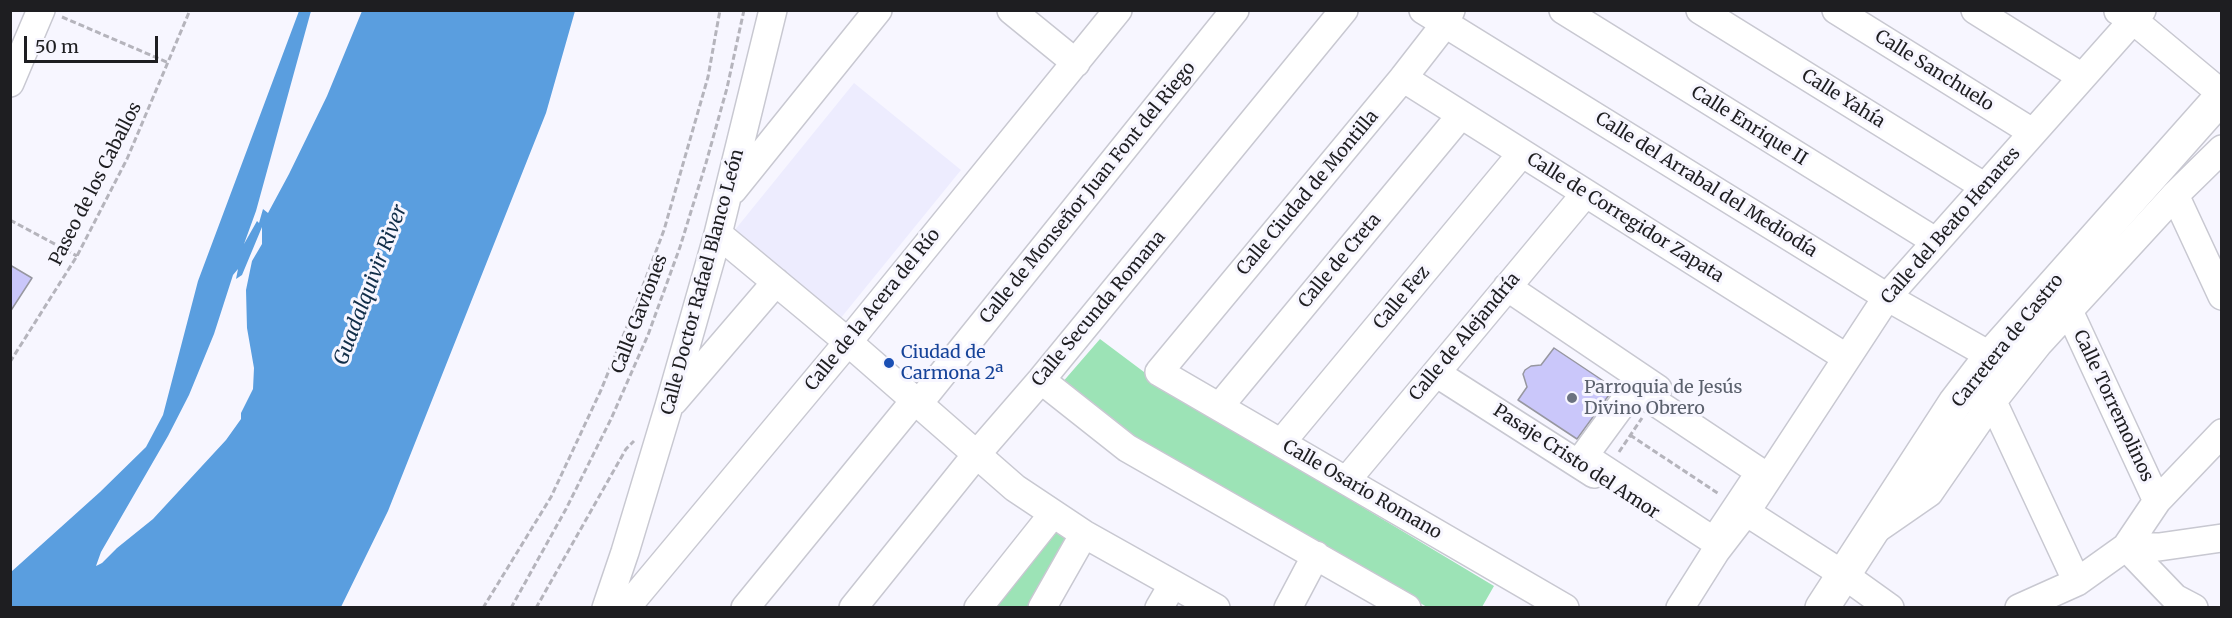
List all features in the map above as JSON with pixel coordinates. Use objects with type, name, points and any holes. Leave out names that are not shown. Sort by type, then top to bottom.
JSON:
[{"type":"main road","name":"Carretera de Castro","points":[[1822,608],[1955,403],[1991,356],[2222,95]]},
{"type":"street","name":"Calle Doctor Rafael Blanco León","points":[[606,608],[669,406],[718,234],[773,10]]},
{"type":"street","points":[[728,195],[878,10]]},
{"type":"street","points":[[1011,10],[1076,63]]},
{"type":"street","name":"Calle de la Acera del Río","points":[[626,608],[848,342],[1118,10]]},
{"type":"street","name":"Calle de Monseñor Juan Font del Riego","points":[[745,608],[917,402],[1235,10]]},
{"type":"street","name":"Calle Secunda Romana","points":[[853,608],[976,454],[1041,380],[1344,10]]},
{"type":"street","name":"Calle Enrique II","points":[[1563,10],[1935,241]]},
{"type":"street","name":"Calle Yahía","points":[[1700,10],[1985,187]]},
{"type":"street","name":"Calle Sanchuelo","points":[[1836,10],[2032,132]]},
{"type":"street","points":[[1975,10],[2082,76]]},
{"type":"street","points":[[10,83],[49,13]]},
{"type":"street","points":[[2131,14],[2222,95]]},
{"type":"street","name":"Calle del Beato Henares","points":[[1680,608],[1741,509],[1774,467],[1887,297],[2082,76],[2131,14]]},
{"type":"street","name":"Calle Ciudad de Montilla","points":[[1159,372],[1403,78],[1440,15]]},
{"type":"street","name":"Calle del Arrabal del Mediodía","points":[[1440,15],[1887,297],[1991,356]]},
{"type":"street","name":"Calle de Corregidor Zapata","points":[[1403,78],[1847,358]]},
{"type":"street","name":"Calle de Creta","points":[[1219,407],[1461,115]]},
{"type":"street","name":"Calle Torremolinos","points":[[1871,533],[1929,493],[1993,402],[2039,343],[2175,195],[2222,148]]},
{"type":"street","name":"Calle Fez","points":[[1281,443],[1522,153]]},
{"type":"street","name":"Calle de Alejandría","points":[[1346,481],[1585,194]]},
{"type":"street","points":[[2175,195],[2222,297]]},
{"type":"street","points":[[718,234],[848,342],[1015,488],[1084,534],[1216,608]]},
{"type":"street","points":[[669,406],[776,282]]},
{"type":"street","points":[[1507,287],[1774,467]]},
{"type":"street","name":"Calle Torremolinos","points":[[2069,311],[2157,501]]},
{"type":"street","name":"Calle Osario Romano","points":[[1159,372],[1565,608]]},
{"type":"street","name":"Pasaje Cristo del Amor","points":[[1436,373],[1716,551]]},
{"type":"street","points":[[1041,380],[1127,448],[1407,608]]},
{"type":"street","points":[[1634,388],[1654,401],[1760,471],[1741,509],[1714,541],[1584,456],[1634,388]]},
{"type":"street","points":[[1993,402],[2077,582]]},
{"type":"street","name":"Calle Torremolinos","points":[[2126,547],[2157,501],[2222,433]]},
{"type":"street","points":[[1741,509],[1844,574],[1890,608]]},
{"type":"street","points":[[978,608],[1053,515]]},
{"type":"street","points":[[1042,608],[1084,534]]},
{"type":"street","points":[[2019,608],[2077,582],[2126,547],[2159,547],[2222,538]]},
{"type":"street","points":[[2126,547],[2175,598],[2194,608]]},
{"type":"street","points":[[625,552],[638,564],[657,570]]},
{"type":"street","points":[[1288,608],[1316,555]]},
{"type":"street","points":[[1159,608],[1173,584]]},
{"type":"path","name":"Paseo de los Caballos","points":[[10,362],[77,256],[127,159],[190,10]]},
{"type":"path","points":[[483,608],[551,497],[601,390],[635,307],[670,208],[708,77],[720,10]]},
{"type":"path","name":"Calle Gaviones","points":[[510,608],[566,509],[606,429],[648,335],[680,247],[706,163],[727,88],[744,10]]},
{"type":"path","points":[[49,13],[169,63]]},
{"type":"path","points":[[10,220],[77,256]]},
{"type":"path","points":[[1606,470],[1654,401]]},
{"type":"path","points":[[536,608],[626,449],[640,435]]},
{"type":"path","points":[[1630,435],[1741,509]]},
{"type":"shaded area","points":[[854,83],[961,170],[840,319],[734,231]]},
{"type":"green space","points":[[1100,339],[1172,393],[1494,586],[1482,607],[1427,607],[1132,439],[1061,384]]},
{"type":"green space","points":[[1054,525],[1079,544],[1040,607],[990,608]]},
{"type":"water","name":"Guadalquivir River","points":[[299,11],[311,11],[256,211],[244,244],[257,221],[259,223],[263,209],[268,213],[289,174],[327,96],[362,11],[575,11],[546,113],[388,511],[341,607],[11,607],[11,572],[146,447],[163,415],[198,281]],"holes":[[[262,227],[262,244],[252,261],[246,290],[247,328],[254,368],[253,389],[241,413],[241,419],[226,440],[153,519],[96,566],[101,552],[189,395],[214,334],[233,275],[238,269],[236,279],[242,275]]]},
{"type":"building","points":[[10,265],[32,278],[10,312]]},
{"type":"building","name":"Parroquia de Jesús Divino Obrero","points":[[1554,348],[1614,388],[1577,439],[1518,400],[1527,387],[1523,374],[1525,370],[1531,366],[1541,365]]},
{"type":"place","name":"Ciudad de Carmona 2ª","points":[[889,363]]},
{"type":"place","name":"Parroquia de Jesús Divino Obrero","points":[[1572,398]]}]
